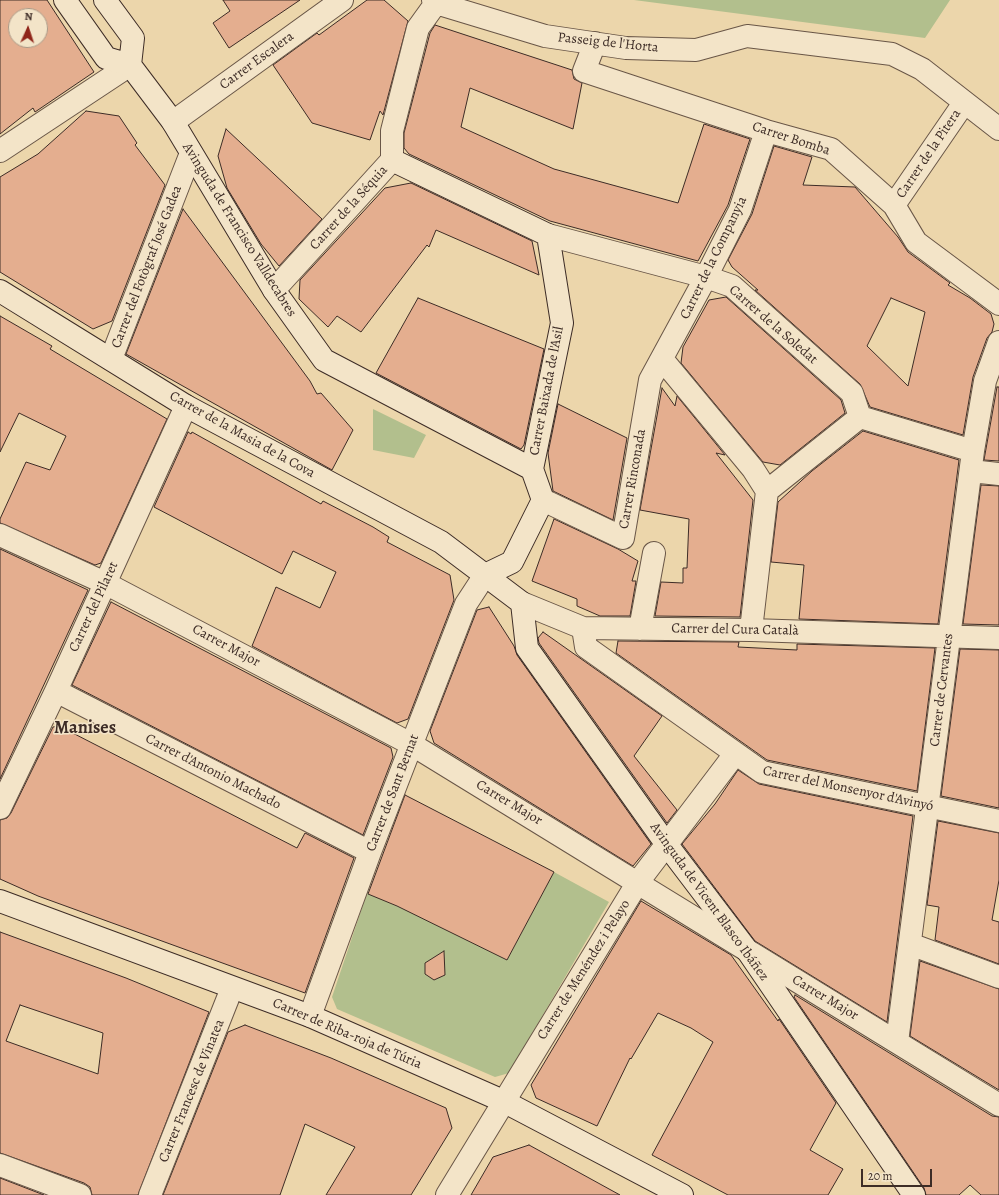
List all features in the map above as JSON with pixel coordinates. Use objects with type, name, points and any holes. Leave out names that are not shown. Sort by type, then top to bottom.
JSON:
[{"type":"street","points":[[65,0],[106,58],[130,65]]},
{"type":"street","points":[[0,152],[130,65],[133,38],[105,0]]},
{"type":"street","name":"Carrer Escalera","points":[[173,122],[342,0]]},
{"type":"street","name":"Carrer de la Séquia","points":[[274,290],[392,160],[392,131],[418,28],[434,2]]},
{"type":"street","name":"Passeig de l'Horta","points":[[434,2],[545,36],[626,48],[696,50],[747,36],[892,54],[922,69],[999,129]]},
{"type":"street","name":"Carrer Bomba","points":[[595,43],[584,71],[766,131],[831,149],[894,205],[916,242],[999,304]]},
{"type":"street","name":"Avinguda de Francisco Valldecabres","points":[[130,65],[173,122],[274,290],[324,360],[532,469]]},
{"type":"street","name":"Carrer de la Pitera","points":[[894,205],[964,102]]},
{"type":"street","name":"Carrer de la Companyia","points":[[662,359],[740,210],[766,131]]},
{"type":"street","name":"Carrer del Fotògraf José Gadea","points":[[111,358],[191,153]]},
{"type":"street","points":[[392,160],[548,235]]},
{"type":"street","name":"Carrer de la Soledat","points":[[548,235],[706,277],[732,286],[852,393],[860,417]]},
{"type":"street","name":"Carrer Baixada de l'Asil","points":[[543,500],[532,469],[562,323],[548,235]]},
{"type":"street","name":"Carrer de la Masia de la Cova","points":[[0,291],[111,358],[186,406],[441,542],[485,574]]},
{"type":"street","name":"Carrer de Cervantes","points":[[897,1042],[972,461],[985,381],[999,342]]},
{"type":"street","points":[[662,359],[753,469],[767,490],[751,630]]},
{"type":"street","name":"Carrer Rinconada","points":[[543,500],[623,538],[650,380],[662,359]]},
{"type":"street","name":"Carrer del Pilaret","points":[[0,808],[106,583],[186,406]]},
{"type":"street","points":[[767,490],[860,417],[972,461],[999,474]]},
{"type":"street","points":[[485,574],[512,562],[543,500]]},
{"type":"street","name":"Carrer Major","points":[[0,534],[106,583],[411,744],[999,1105]]},
{"type":"street","points":[[640,629],[654,553]]},
{"type":"street","name":"Carrer del Cura Català","points":[[485,574],[522,603],[584,628],[751,630],[999,638]]},
{"type":"street","name":"Carrer de Sant Bernat","points":[[310,1016],[370,852],[466,604],[485,574]]},
{"type":"street","name":"Avinguda de Vicent Blasco Ibáñez","points":[[522,603],[527,648],[667,846],[749,952],[914,1195]]},
{"type":"street","name":"Carrer del Monsenyor d'Avinyó","points":[[584,628],[586,647],[762,772],[999,822]]},
{"type":"street","name":"Carrer d'Antonio Machado","points":[[56,691],[370,852]]},
{"type":"street","name":"Carrer de Menéndez i Pelayo","points":[[447,1195],[638,882],[667,846],[735,754]]},
{"type":"street","name":"Carrer de Riba-roja de Túria","points":[[0,901],[310,1016],[503,1102],[682,1195]]},
{"type":"street","points":[[910,944],[999,977]]},
{"type":"street","name":"Carrer Francesc de Vinatea","points":[[150,1195],[232,988]]},
{"type":"street","points":[[0,1165],[80,1195]]},
{"type":"green space","points":[[634,0],[950,0],[925,38]]},
{"type":"green space","points":[[373,409],[426,435],[414,458],[373,450]]},
{"type":"green space","points":[[554,872],[609,902],[509,1073],[495,1077],[337,1009],[332,997],[367,893],[406,910],[507,960]]},
{"type":"building","points":[[0,0],[47,0],[94,72],[35,112],[33,108],[0,134]]},
{"type":"building","points":[[223,0],[300,0],[229,48],[213,23],[230,11]]},
{"type":"building","points":[[367,0],[384,0],[408,21],[383,115],[380,111],[370,140],[312,123],[273,65],[317,33],[319,35]]},
{"type":"building","points":[[435,25],[572,70],[574,79],[582,83],[573,129],[470,88],[461,127],[554,169],[678,203],[704,124],[750,139],[728,205],[698,261],[550,221],[409,154],[404,148],[404,133],[430,33]]},
{"type":"building","points":[[86,111],[119,116],[137,143],[135,145],[165,185],[112,321],[93,329],[0,272],[0,177],[38,154]]},
{"type":"building","points":[[226,129],[322,219],[279,266],[261,244],[227,188],[218,156]]},
{"type":"building","points":[[774,146],[812,157],[803,185],[855,187],[898,237],[908,252],[950,283],[948,285],[970,298],[991,314],[994,324],[992,332],[987,338],[973,377],[963,435],[870,407],[860,384],[755,290],[758,290],[732,267],[728,260],[752,214]],"holes":[[[891,298],[925,312],[908,386],[867,346]]]},
{"type":"building","points":[[411,183],[532,241],[539,275],[436,230],[429,247],[427,245],[361,332],[337,316],[328,327],[299,299],[300,280],[385,188]]},
{"type":"building","points":[[183,209],[310,381],[317,394],[321,393],[353,430],[332,470],[126,354]]},
{"type":"building","points":[[726,297],[841,400],[845,413],[780,465],[763,462],[681,363],[683,347],[709,300]]},
{"type":"building","points":[[418,298],[544,349],[524,445],[521,449],[376,373]]},
{"type":"building","points":[[0,316],[52,346],[50,349],[167,419],[101,563],[95,565],[0,523],[0,519],[26,462],[50,470],[66,436],[19,413],[0,452]]},
{"type":"building","points":[[997,387],[999,387],[999,461],[984,460]]},
{"type":"building","points":[[662,388],[675,406],[677,396],[725,455],[716,453],[753,500],[740,617],[655,616],[661,582],[683,583],[683,568],[687,568],[689,519],[640,510]]},
{"type":"building","points":[[558,404],[627,438],[613,520],[553,491],[548,453]]},
{"type":"building","points":[[863,431],[959,460],[938,624],[799,619],[804,565],[771,562],[778,502],[812,471]]},
{"type":"building","points":[[188,432],[191,434],[192,432],[321,504],[323,501],[373,527],[389,537],[387,542],[450,575],[454,600],[408,719],[397,723],[252,646],[276,587],[320,608],[336,572],[293,551],[282,574],[154,507]]},
{"type":"building","points":[[981,485],[999,486],[999,625],[963,624]]},
{"type":"building","points":[[554,519],[618,549],[638,561],[632,581],[636,581],[630,616],[600,616],[577,606],[577,599],[532,581]]},
{"type":"building","points":[[0,549],[88,590],[0,779]]},
{"type":"building","points":[[111,602],[391,748],[393,757],[363,835],[72,685]]},
{"type":"building","points":[[489,607],[514,646],[517,655],[651,844],[633,866],[434,743],[430,731],[477,610]]},
{"type":"building","points":[[543,632],[662,716],[634,756],[677,810],[667,823],[539,643],[538,638]]},
{"type":"building","points":[[618,641],[739,642],[738,647],[797,650],[797,644],[935,648],[917,791],[767,760],[616,653]]},
{"type":"building","points":[[960,649],[999,650],[999,808],[941,796]]},
{"type":"building","points":[[59,726],[297,848],[305,833],[354,858],[305,993],[38,896],[0,879],[0,820],[7,818],[11,813],[53,727]]},
{"type":"building","points":[[738,770],[759,784],[913,816],[887,1022],[755,941],[682,844],[715,804]]},
{"type":"building","points":[[405,795],[554,872],[507,960],[397,906],[368,894]]},
{"type":"building","points":[[938,821],[999,833],[999,880],[992,920],[999,922],[999,964],[935,940],[939,907],[927,905]]},
{"type":"building","points":[[641,901],[731,955],[778,1021],[779,1019],[836,1103],[810,1150],[843,1169],[828,1195],[728,1195],[652,1155],[713,1042],[691,1028],[658,1013],[631,1059],[630,1058],[597,1126],[536,1098],[531,1085]]},
{"type":"building","points":[[0,932],[126,978],[209,1012],[138,1195],[92,1195],[90,1187],[84,1183],[0,1153]],"holes":[[[20,1005],[103,1033],[98,1074],[6,1041]]]},
{"type":"building","points":[[444,951],[445,975],[434,980],[425,974],[425,963]]},
{"type":"building","points":[[920,961],[999,989],[999,1090],[910,1036]]},
{"type":"building","points":[[795,995],[992,1116],[999,1117],[999,1195],[981,1195],[970,1185],[959,1195],[926,1195],[924,1188],[794,997]]},
{"type":"building","points":[[245,1025],[331,1058],[446,1108],[452,1128],[411,1195],[326,1195],[355,1147],[305,1124],[280,1195],[163,1195],[228,1032]]},
{"type":"building","points":[[529,1145],[620,1195],[471,1195],[493,1157]]},
{"type":"building","points":[[0,1178],[44,1195],[0,1195]]},
{"type":"district","name":"Manises","points":[[85,729]]}]
